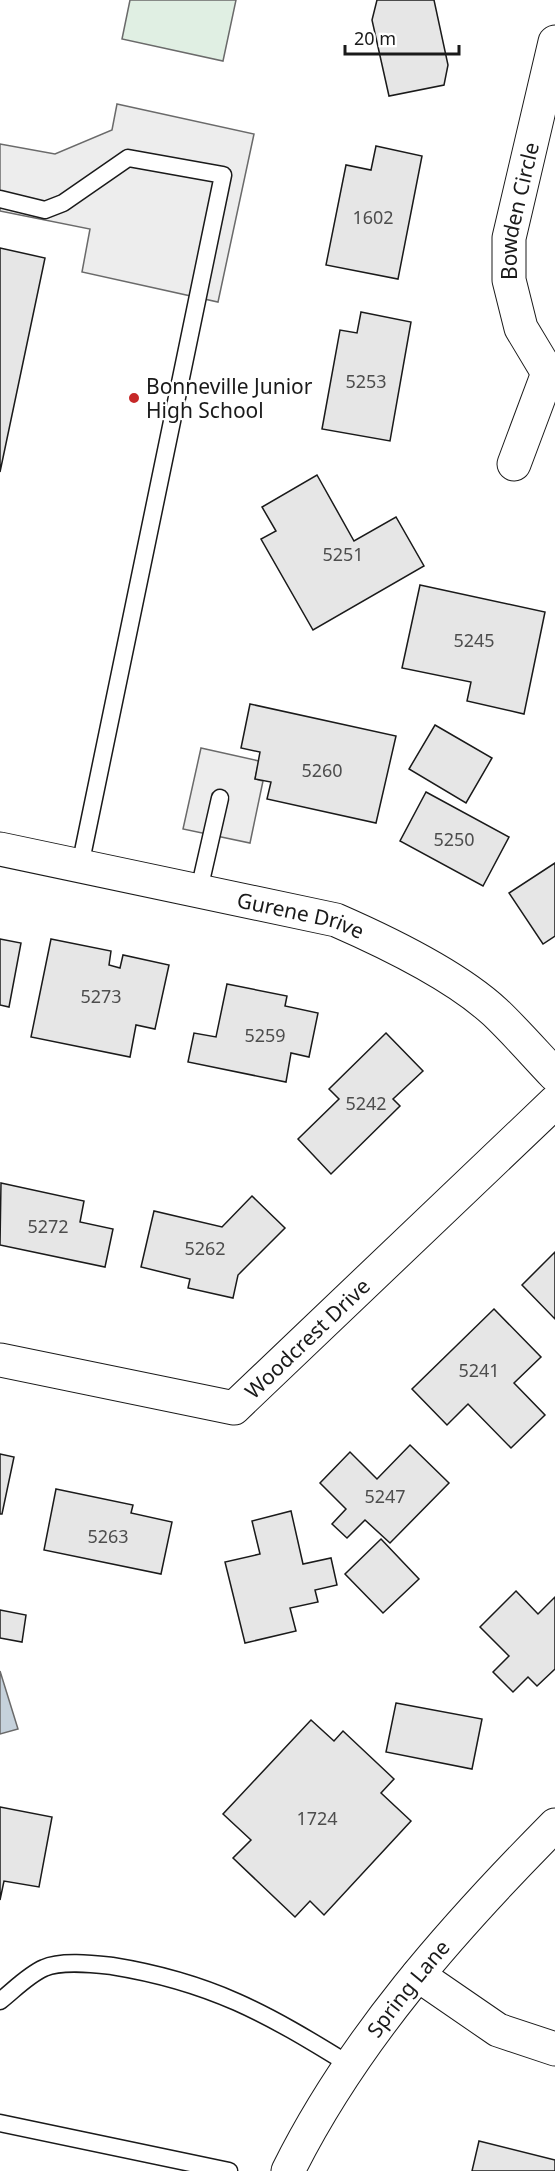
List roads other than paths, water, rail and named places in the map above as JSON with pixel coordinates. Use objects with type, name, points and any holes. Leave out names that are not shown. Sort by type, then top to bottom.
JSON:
[{"type":"street","name":"Bowden Circle","points":[[551,371],[520,328],[509,280],[509,238],[555,42]]},
{"type":"street","points":[[513,464],[551,371]]},
{"type":"street","name":"Gurene Drive","points":[[0,849],[336,920],[382,940],[467,991],[494,1011],[555,1075]]},
{"type":"street","name":"Woodcrest Drive","points":[[0,1360],[234,1408],[555,1102]]},
{"type":"street","name":"Spring Lane","points":[[288,2171],[302,2142],[350,2065],[418,1975],[555,1826]]},
{"type":"street","points":[[418,1975],[498,2030],[555,2049]]},
{"type":"lane","points":[[0,199],[45,210],[63,203],[128,158],[223,175],[80,866]]},
{"type":"lane","points":[[199,890],[220,798]]},
{"type":"lane","points":[[0,2001],[45,1967],[86,1962],[136,1970],[184,1980],[234,1999],[275,2019],[350,2065]]},
{"type":"lane","points":[[0,2122],[229,2171]]},
{"type":"place","name":"Bonneville Junior High School","points":[[134,398]]}]
